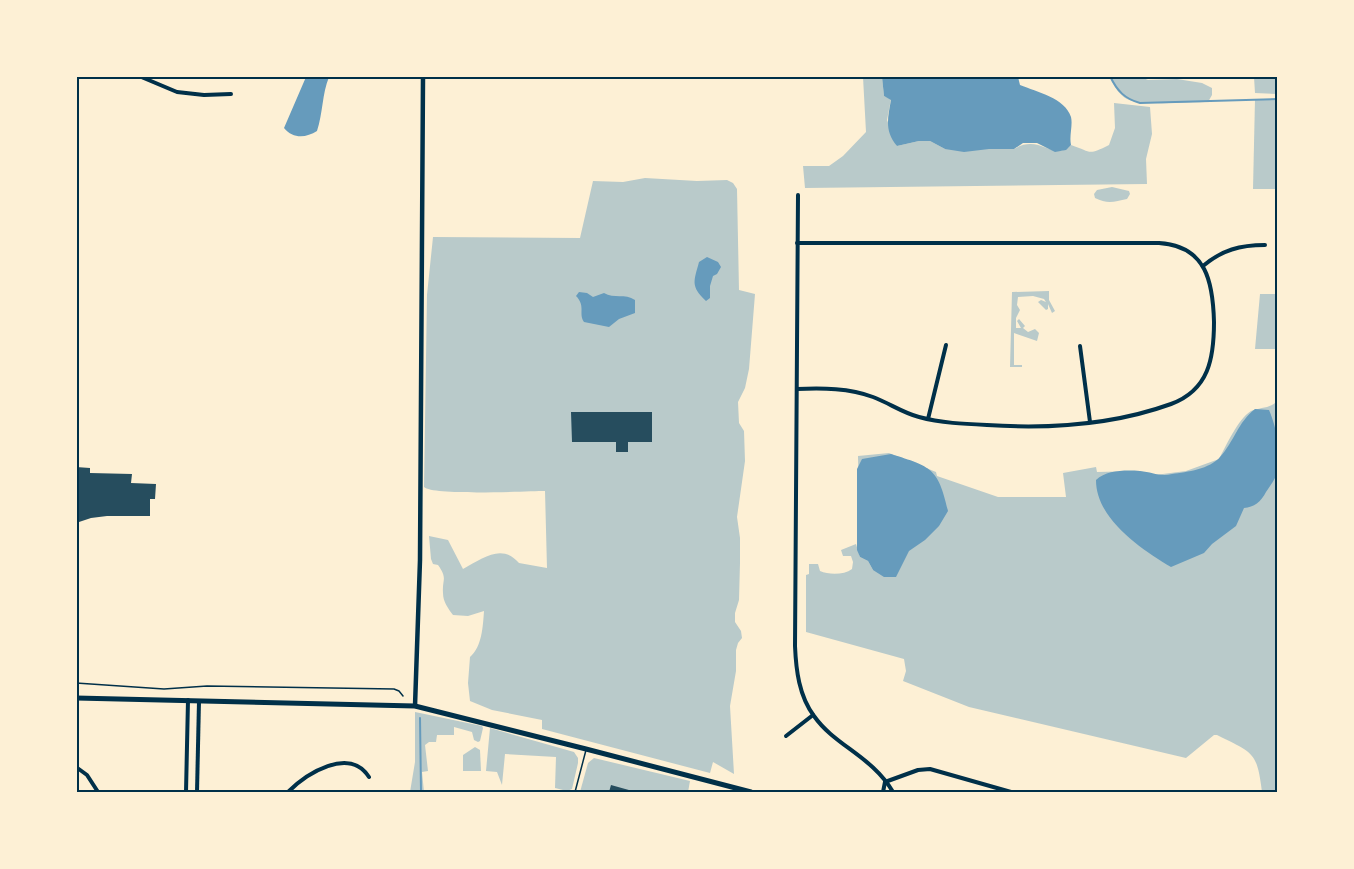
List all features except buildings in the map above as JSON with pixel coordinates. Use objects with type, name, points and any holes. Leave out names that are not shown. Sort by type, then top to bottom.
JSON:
[{"type":"main road","points":[[76,698],[415,706],[751,792]]},
{"type":"street","points":[[139,76],[171,90],[191,94],[231,94]]},
{"type":"street","points":[[155,83],[158,76]]},
{"type":"street","points":[[415,706],[420,560],[423,76]]},
{"type":"street","points":[[798,195],[795,661],[801,688],[813,715],[822,725],[871,764],[893,792]]},
{"type":"street","points":[[797,243],[1159,243],[1182,248],[1203,266],[1213,294],[1214,346],[1208,371],[1187,396],[1169,405],[1120,418],[1064,426],[1014,427],[964,424],[928,419],[853,391],[829,388],[797,389]]},
{"type":"street","points":[[1203,266],[1232,248],[1265,245]]},
{"type":"street","points":[[928,419],[946,345]]},
{"type":"street","points":[[1080,346],[1090,422]]},
{"type":"street","points":[[186,792],[188,700]]},
{"type":"street","points":[[197,792],[199,701]]},
{"type":"street","points":[[786,736],[813,715]]},
{"type":"street","points":[[188,741],[198,741]]},
{"type":"street","points":[[288,792],[307,776],[331,766],[342,764],[355,766],[364,770],[369,777]]},
{"type":"street","points":[[76,767],[87,775],[98,792]]},
{"type":"street","points":[[885,782],[918,770],[930,769],[1011,792]]},
{"type":"street","points":[[186,778],[197,778]]},
{"type":"street","points":[[884,792],[885,782]]},
{"type":"lane","points":[[575,792],[586,749]]},
{"type":"path","points":[[76,683],[164,689],[207,686],[394,689],[403,696]]},
{"type":"shaded area","points":[[863,77],[882,77],[884,96],[891,99],[887,120],[897,146],[930,141],[945,149],[1014,149],[1032,144],[1058,151],[1071,145],[1093,152],[1109,145],[1115,128],[1114,103],[1150,107],[1152,134],[1146,159],[1147,184],[805,188],[803,166],[829,166],[843,156],[866,132]]},
{"type":"shaded area","points":[[1110,77],[1141,77],[1148,80],[1177,79],[1202,83],[1212,88],[1212,95],[1208,102],[1133,101],[1121,95]]},
{"type":"shaded area","points":[[1254,77],[1277,77],[1277,94],[1255,93]]},
{"type":"shaded area","points":[[1255,99],[1277,99],[1277,189],[1253,189]]},
{"type":"shaded area","points":[[645,178],[727,180],[733,183],[737,189],[739,290],[755,294],[749,369],[745,388],[738,402],[739,423],[744,431],[745,461],[737,517],[740,563],[739,600],[735,613],[735,622],[741,631],[742,638],[736,650],[736,671],[730,706],[734,774],[713,762],[710,773],[542,729],[542,720],[492,710],[470,701],[468,683],[470,657],[479,642],[484,611],[468,616],[453,615],[444,599],[443,573],[431,559],[429,536],[448,540],[463,569],[485,557],[499,553],[513,557],[519,563],[547,568],[545,491],[462,492],[431,490],[424,487],[427,295],[433,237],[580,238],[593,181],[623,182]]},
{"type":"shaded area","points":[[1112,187],[1129,191],[1130,194],[1127,199],[1114,202],[1095,198],[1094,194],[1097,190]]},
{"type":"shaded area","points":[[1277,279],[1277,349],[1255,349],[1260,294],[1275,294]]},
{"type":"shaded area","points":[[1049,291],[1049,300],[1055,311],[1052,313],[1048,304],[1046,310],[1038,302],[1041,300],[1046,302],[1044,299],[1033,296],[1018,297],[1017,305],[1020,310],[1016,318],[1016,328],[1021,328],[1017,321],[1019,319],[1025,326],[1023,328],[1028,332],[1035,329],[1039,333],[1037,341],[1014,333],[1014,365],[1022,365],[1022,367],[1010,367],[1012,292]]},
{"type":"shaded area","points":[[1277,401],[1277,792],[1262,792],[1258,768],[1251,755],[1217,735],[1186,758],[969,707],[903,681],[906,671],[904,659],[806,632],[806,575],[809,574],[809,564],[818,564],[820,571],[828,573],[849,571],[852,569],[853,562],[851,556],[843,556],[841,550],[856,544],[860,557],[868,561],[873,570],[882,569],[860,555],[858,456],[889,453],[936,472],[937,476],[998,497],[1066,497],[1063,473],[1096,467],[1097,472],[1139,471],[1155,475],[1186,471],[1219,459],[1246,415]]},
{"type":"shaded area","points":[[415,712],[483,728],[478,742],[474,740],[472,732],[454,727],[454,735],[437,735],[436,742],[429,742],[425,745],[428,771],[422,772],[424,792],[410,792],[415,762]]},
{"type":"shaded area","points":[[490,728],[574,752],[578,763],[572,789],[567,791],[555,788],[556,757],[505,754],[502,785],[497,772],[486,771]]},
{"type":"shaded area","points":[[475,747],[480,750],[481,771],[463,771],[463,755]]},
{"type":"shaded area","points":[[594,758],[690,781],[688,792],[580,792],[588,763]]},
{"type":"water","points":[[306,77],[329,77],[317,131],[308,135],[295,136],[284,128]]},
{"type":"water","points":[[882,77],[1018,77],[1020,85],[1050,96],[1068,110],[1071,117],[1071,145],[1066,150],[1055,152],[1037,143],[1023,143],[1014,149],[964,152],[945,149],[930,141],[897,146],[890,135],[888,118],[891,100],[884,96]]},
{"type":"water","points":[[707,257],[718,262],[721,267],[713,276],[710,298],[706,301],[697,291],[695,283],[699,262]]},
{"type":"water","points":[[579,292],[593,297],[604,293],[631,298],[635,300],[635,313],[619,319],[609,327],[584,322],[581,303],[576,296]]},
{"type":"water","points":[[1255,409],[1269,410],[1272,417],[1279,448],[1277,474],[1264,496],[1254,505],[1244,508],[1236,526],[1204,553],[1171,567],[1134,542],[1112,520],[1098,494],[1096,480],[1116,471],[1140,471],[1168,475],[1204,467],[1220,457],[1244,420]]},
{"type":"water","points":[[891,454],[916,462],[931,471],[941,486],[948,511],[939,526],[909,551],[896,577],[884,577],[873,570],[868,561],[860,557],[857,550],[857,469],[862,459]]},
{"type":"waterway","points":[[1110,76],[1122,94],[1140,103],[1278,99]]},
{"type":"waterway","points":[[420,718],[421,792]]}]
